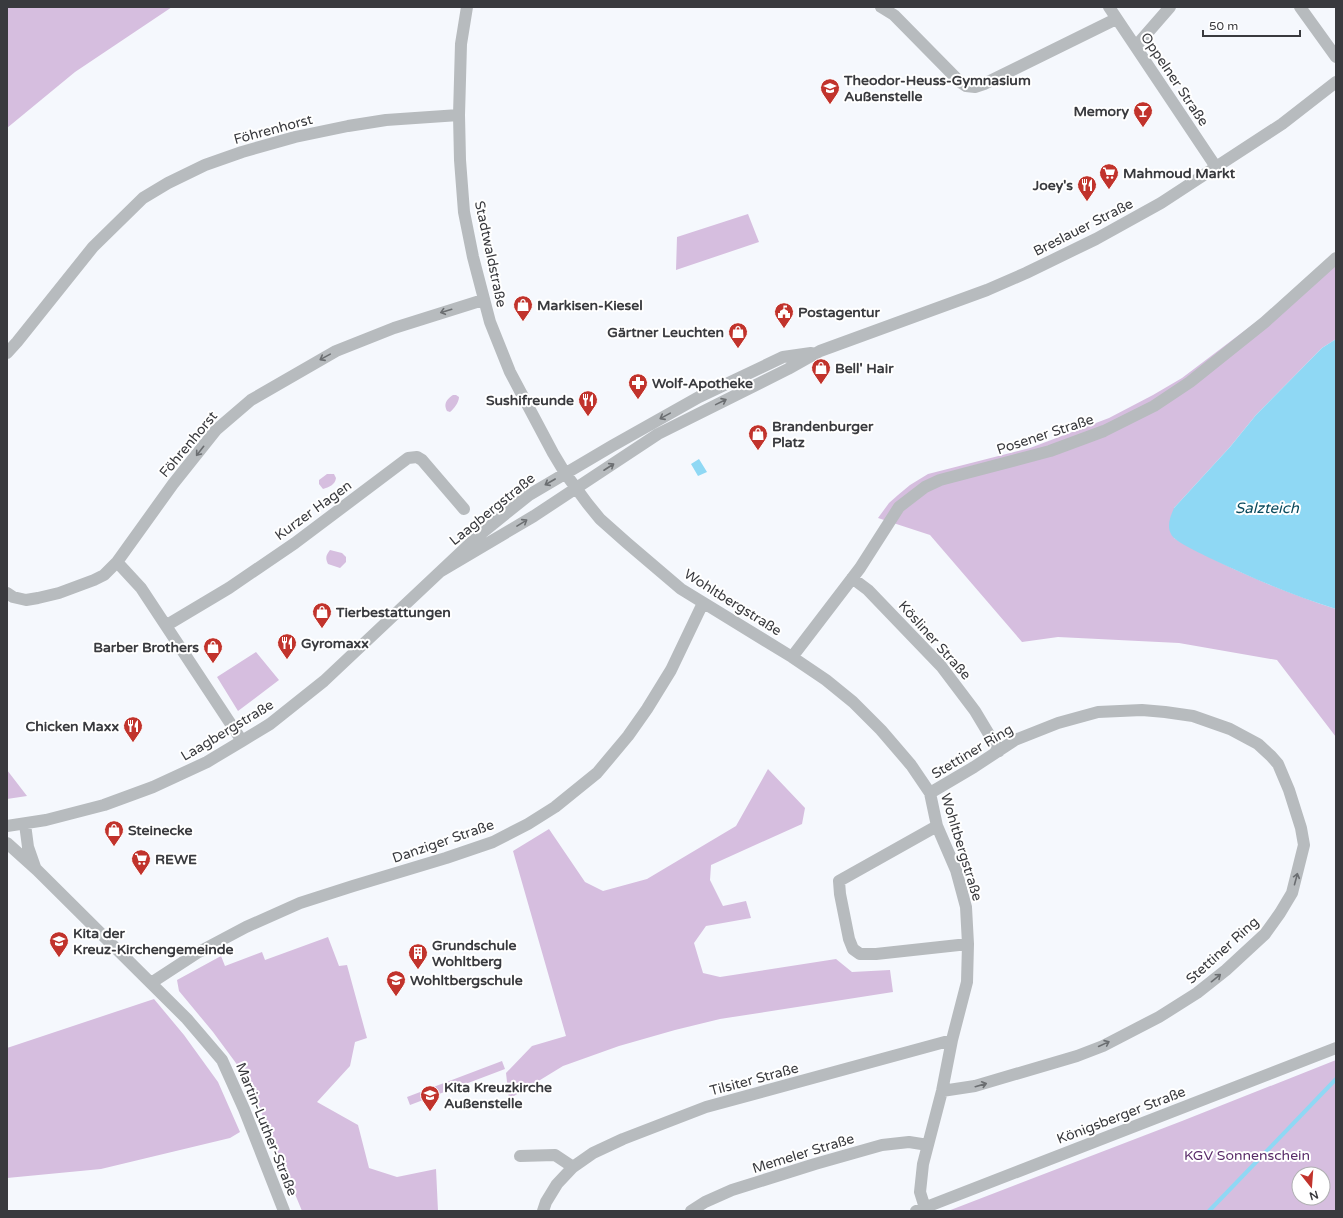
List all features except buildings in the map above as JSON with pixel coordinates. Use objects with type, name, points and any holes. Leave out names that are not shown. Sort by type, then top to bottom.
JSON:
[{"type":"street","name":"Stadtwaldstraße","points":[[467,7],[460,44],[460,160],[464,212],[473,257],[483,300],[490,322],[510,372],[565,473],[576,488]]},
{"type":"street","points":[[881,7],[898,11],[960,82],[966,86],[975,87],[1000,78],[1116,19]]},
{"type":"street","name":"Oppelner Straße","points":[[1109,7],[1216,167]]},
{"type":"street","points":[[1136,46],[1170,7]]},
{"type":"street","points":[[1300,7],[1336,57]]},
{"type":"street","name":"Breslauer Straße","points":[[820,351],[952,303],[1026,273],[1096,239],[1161,203],[1282,124],[1336,82]]},
{"type":"street","name":"Föhrenhorst","points":[[7,353],[93,247],[143,198],[168,183],[205,164],[295,137],[386,120],[459,115]]},
{"type":"street","name":"Posener Straße","points":[[792,657],[852,578],[899,507],[925,487],[940,480],[1058,449],[1104,431],[1154,406],[1190,382],[1265,322],[1336,258]]},
{"type":"street","name":"Föhrenhorst","points":[[7,593],[13,597],[26,600],[59,593],[104,575],[117,562],[173,484],[216,430],[251,400],[336,351],[394,328],[483,300]]},
{"type":"street","points":[[565,473],[699,397],[783,357],[820,351]]},
{"type":"street","points":[[576,488],[658,434],[788,369],[820,351]]},
{"type":"street","name":"Kurzer Hagen","points":[[166,625],[229,588],[288,548],[408,458],[417,457],[422,460],[464,509]]},
{"type":"street","name":"Laagbergstraße","points":[[7,826],[46,820],[104,805],[154,788],[207,762],[270,724],[324,681],[478,536],[535,490],[565,473]]},
{"type":"street","name":"Laagbergstraße","points":[[441,572],[489,544],[576,488]]},
{"type":"street","name":"Wohltbergstraße","points":[[576,488],[600,518],[681,589],[792,657],[826,680],[848,698],[882,730],[911,765],[930,793],[936,826],[956,870],[966,907],[968,944],[967,982],[952,1040],[942,1091],[923,1164],[920,1209]]},
{"type":"street","points":[[117,562],[141,588],[242,741]]},
{"type":"street","name":"Kösliner Straße","points":[[852,578],[868,590],[941,666],[975,711],[999,751]]},
{"type":"street","name":"Danziger Straße","points":[[151,983],[197,953],[246,927],[308,901],[493,842],[528,824],[555,807],[597,773],[632,731],[671,670],[702,603]]},
{"type":"street","name":"Stettiner Ring","points":[[930,793],[974,767],[1015,740],[1058,723],[1098,712],[1142,710],[1165,712],[1193,716],[1230,729],[1258,744],[1272,756],[1278,764],[1289,790],[1301,828],[1304,845],[1292,893],[1265,934],[1226,970],[1197,993],[1159,1017],[1103,1046],[1077,1056],[975,1086],[942,1091]]},
{"type":"street","name":"Martin-Luther-Straße","points":[[26,824],[28,847],[37,870]]},
{"type":"street","points":[[936,826],[839,881],[840,894],[849,939],[853,949],[860,954],[876,954],[968,944]]},
{"type":"street","name":"Martin-Luther-Straße","points":[[7,843],[37,870],[187,1019],[222,1060],[244,1109],[284,1211]]},
{"type":"street","name":"Tilsiter Straße","points":[[543,1211],[546,1202],[557,1184],[573,1168],[593,1153],[623,1139],[706,1107],[952,1040]]},
{"type":"street","name":"Königsberger Straße","points":[[920,1209],[1336,1048]]},
{"type":"street","name":"Memeler Straße","points":[[691,1211],[705,1202],[732,1190],[882,1145],[909,1142],[928,1145]]},
{"type":"street","points":[[520,1156],[554,1155],[573,1168]]},
{"type":"green space","points":[[7,7],[172,7],[75,72],[7,128]]},
{"type":"green space","points":[[748,214],[759,242],[676,270],[677,237]]},
{"type":"green space","points":[[1336,252],[1336,339],[1322,348],[1256,415],[1230,447],[1174,508],[1174,538],[1253,578],[1336,609],[1336,737],[1277,660],[1179,643],[1058,637],[1022,642],[930,535],[878,518],[889,503],[898,495],[910,485],[928,474],[1030,448],[1109,418],[1153,395],[1182,378],[1260,319]]},
{"type":"green space","points":[[453,395],[459,397],[459,399],[450,412],[447,411],[446,404],[447,400]]},
{"type":"green space","points":[[327,474],[334,474],[336,478],[331,485],[323,489],[319,484],[319,480]]},
{"type":"green space","points":[[330,550],[342,553],[346,557],[346,562],[340,568],[328,564],[326,557]]},
{"type":"green space","points":[[256,652],[279,680],[238,711],[217,677]]},
{"type":"green space","points":[[768,769],[805,808],[802,824],[711,865],[710,880],[723,906],[746,901],[751,918],[706,926],[694,943],[703,973],[720,977],[836,959],[852,972],[890,970],[893,992],[720,1019],[675,1030],[619,1046],[563,1066],[509,1099],[506,1073],[532,1046],[566,1036],[513,851],[549,829],[585,882],[603,891],[647,879],[736,826]]},
{"type":"green space","points":[[7,770],[27,796],[7,799]]},
{"type":"green space","points":[[328,937],[339,966],[347,965],[367,1038],[355,1042],[350,1066],[317,1102],[358,1125],[369,1168],[397,1177],[436,1169],[438,1211],[302,1211],[247,1078],[213,1032],[179,991],[177,980],[221,956],[225,966],[262,952],[265,960]]},
{"type":"green space","points":[[154,999],[184,1035],[218,1082],[240,1132],[230,1138],[101,1169],[7,1178],[7,1048]]},
{"type":"green space","name":"KGV Sonnenschein","points":[[1336,1060],[1336,1211],[948,1211],[1182,1121]]},
{"type":"green space","points":[[502,1061],[505,1069],[410,1105],[407,1097]]},
{"type":"water","name":"Salzteich","points":[[1336,339],[1336,609],[1274,587],[1199,553],[1174,538],[1170,531],[1169,523],[1174,508],[1230,447],[1256,415],[1322,348]]},
{"type":"water","points":[[699,459],[707,472],[698,476],[691,464]]},
{"type":"waterway","points":[[1209,1211],[1336,1079]]},
{"type":"place","name":"Theodor-Heuss-Gymnasium Außenstelle","points":[[830,105]]},
{"type":"place","name":"Memory","points":[[1143,128]]},
{"type":"place","name":"Mahmoud Markt","points":[[1109,190]]},
{"type":"place","name":"Joey's","points":[[1087,202]]},
{"type":"place","name":"Markisen-Kiesel","points":[[523,322]]},
{"type":"place","name":"Postagentur","points":[[784,329]]},
{"type":"place","name":"Gärtner Leuchten","points":[[738,349]]},
{"type":"place","name":"Bell' Hair","points":[[821,385]]},
{"type":"place","name":"Wolf-Apotheke","points":[[638,400]]},
{"type":"place","name":"Sushifreunde","points":[[588,417]]},
{"type":"place","name":"Brandenburger Platz","points":[[758,451]]},
{"type":"place","name":"Tierbestattungen","points":[[322,629]]},
{"type":"place","name":"Gyromaxx","points":[[287,660]]},
{"type":"place","name":"Barber Brothers","points":[[213,664]]},
{"type":"place","name":"Chicken Maxx","points":[[133,743]]},
{"type":"place","name":"Steinecke","points":[[114,847]]},
{"type":"place","name":"REWE","points":[[141,876]]},
{"type":"place","name":"Kita der Kreuz-Kirchengemeinde","points":[[59,958]]},
{"type":"place","name":"Grundschule Wohltberg","points":[[418,970]]},
{"type":"place","name":"Wohltbergschule","points":[[396,997]]},
{"type":"place","name":"Kita Kreuzkirche Außenstelle","points":[[430,1112]]}]
